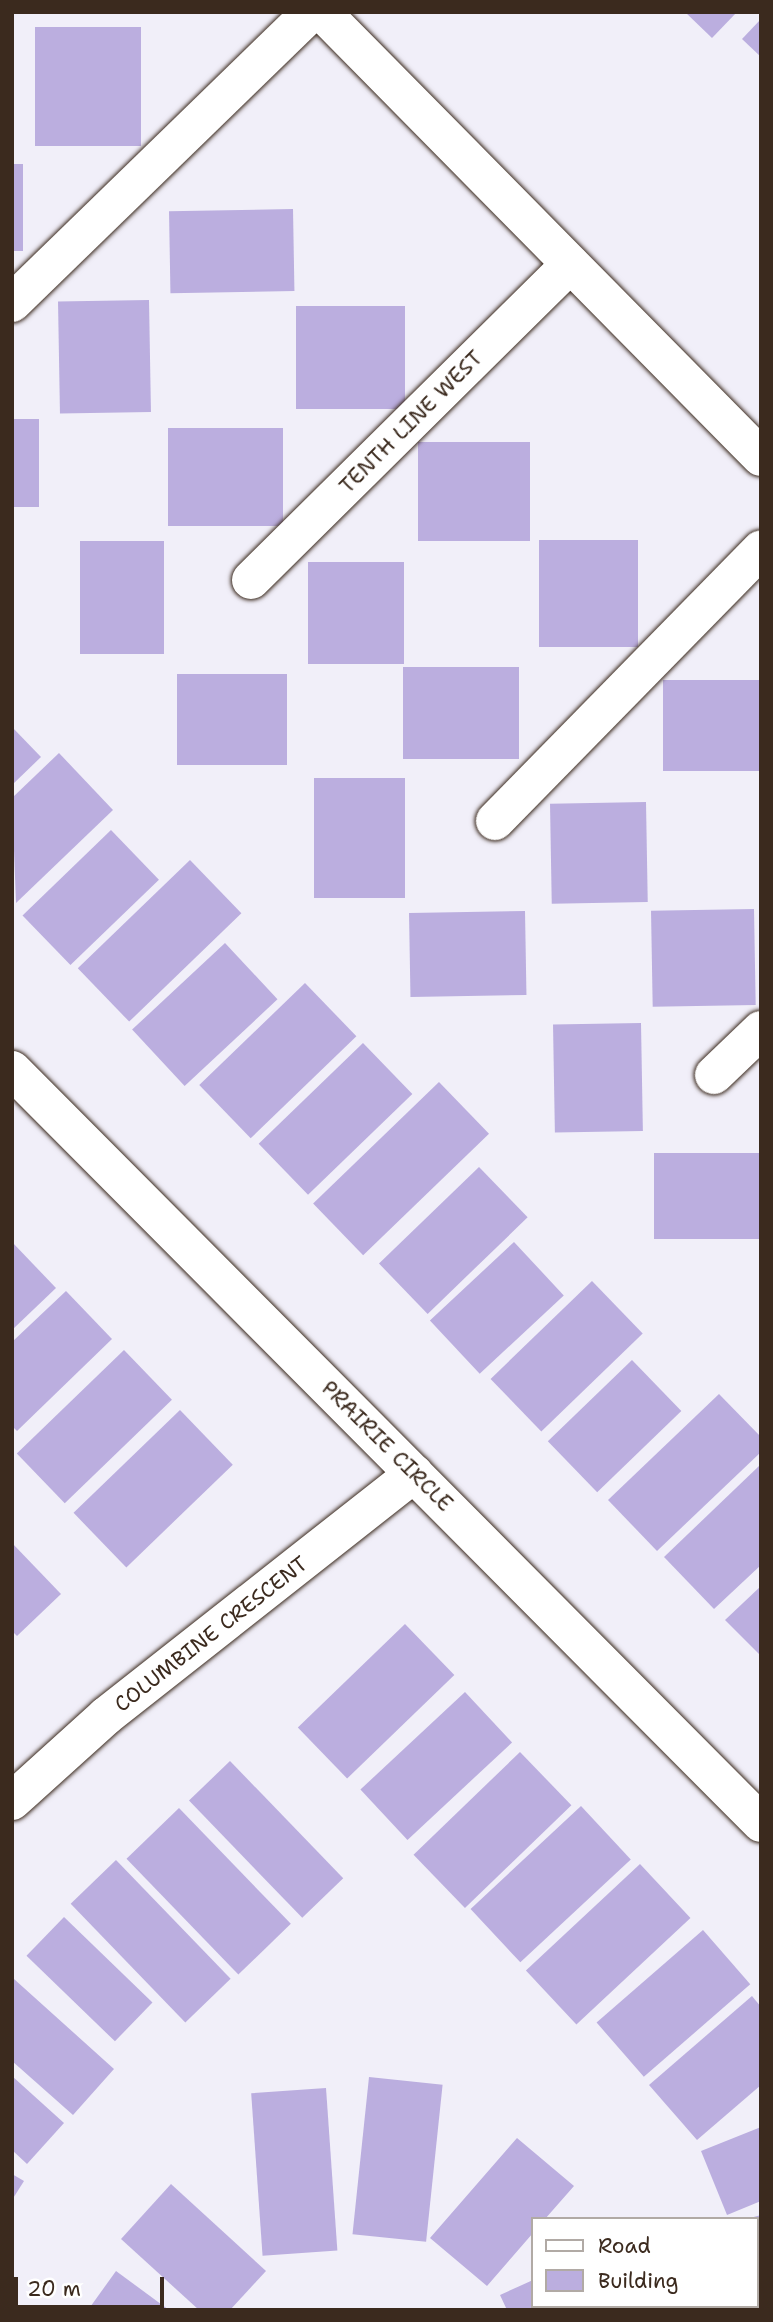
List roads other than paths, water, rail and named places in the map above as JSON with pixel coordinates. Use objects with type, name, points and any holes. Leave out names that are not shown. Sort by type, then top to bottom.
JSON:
[{"type":"street","points":[[12,303],[311,12]]},
{"type":"street","points":[[322,12],[761,457]]},
{"type":"street","name":"TENTH LINE WEST","points":[[251,580],[570,264]]},
{"type":"street","points":[[495,821],[761,549]]},
{"type":"street","points":[[714,1075],[761,1030]]},
{"type":"street","name":"PRAIRIE CIRCLE","points":[[12,1069],[761,1823]]},
{"type":"street","name":"COLUMBINE CRESCENT","points":[[12,1801],[106,1716],[414,1474]]}]
